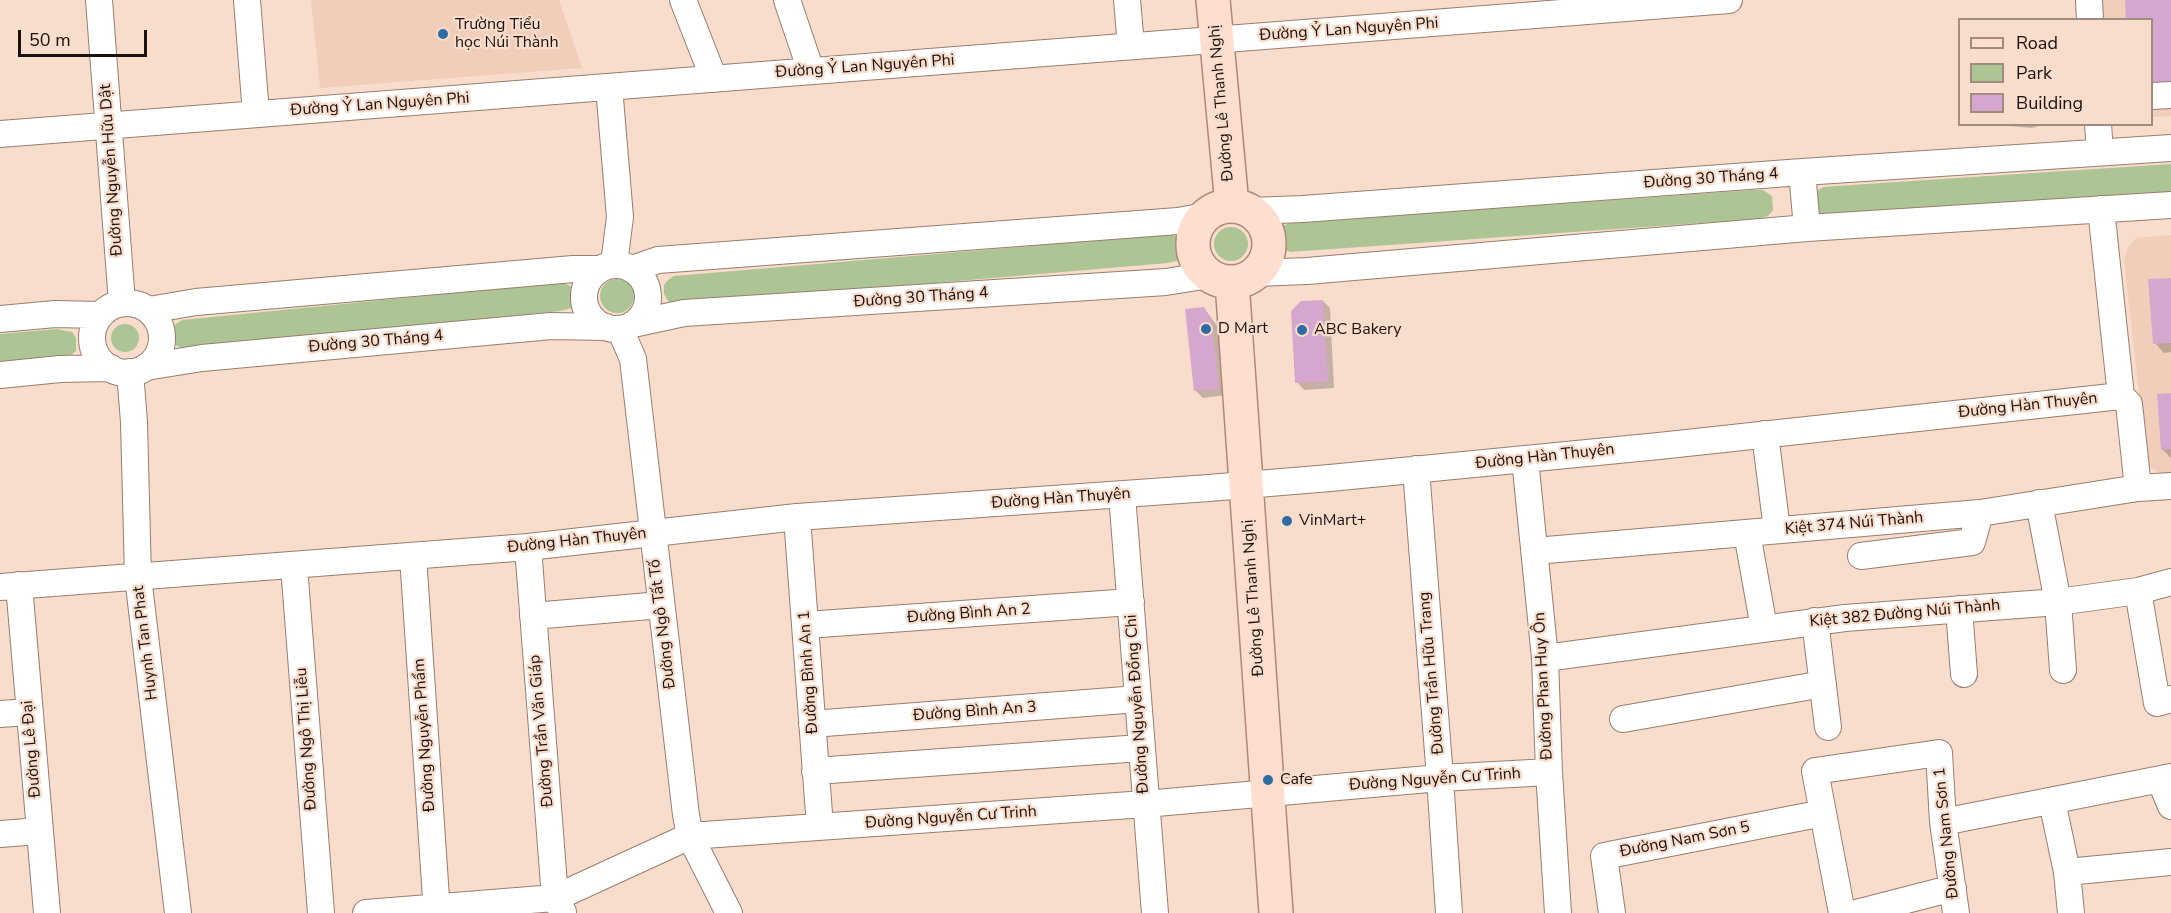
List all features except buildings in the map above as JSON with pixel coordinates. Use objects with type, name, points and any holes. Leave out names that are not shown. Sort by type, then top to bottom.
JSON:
[{"type":"main road","name":"Đường Lê Thanh Nghị","points":[[1213,0],[1229,211]]},
{"type":"main road","points":[[1229,211],[1265,226],[1269,246],[1268,256],[1232,277],[1201,267],[1193,246],[1198,225],[1229,211]]},
{"type":"main road","name":"Đường Lê Thanh Nghị","points":[[1232,277],[1276,913]]},
{"type":"street","name":"Đường Nguyễn Hữu Dật","points":[[99,0],[108,126],[111,309]]},
{"type":"street","points":[[247,0],[256,114]]},
{"type":"street","points":[[683,0],[714,79]]},
{"type":"street","points":[[787,0],[811,71]]},
{"type":"street","points":[[1127,0],[1131,46]]},
{"type":"street","name":"Đường Ỷ Lan Nguyên Phi","points":[[0,134],[1217,40],[1427,12],[1729,0]]},
{"type":"street","points":[[2089,0],[2090,18]]},
{"type":"street","points":[[609,87],[620,216],[615,267]]},
{"type":"street","points":[[2153,96],[2171,95]]},
{"type":"street","points":[[2098,126],[2100,152]]},
{"type":"street","name":"Đường 30 Tháng 4","points":[[148,310],[196,302],[615,267],[658,260],[1171,222],[1229,211],[1303,209],[1802,172],[2171,148]]},
{"type":"street","points":[[1802,172],[1807,228]]},
{"type":"street","name":"Đường 30 Tháng 4","points":[[0,375],[60,369],[129,369],[202,358],[551,326],[620,327],[684,313],[1154,283],[1807,228],[2171,205]]},
{"type":"street","name":"Đường Hàn Thuyên","points":[[2101,209],[2121,396],[2129,404],[2138,488]]},
{"type":"street","points":[[615,267],[640,276],[646,285],[648,296],[641,317],[620,327],[596,322],[584,305],[583,295],[591,275],[615,267]]},
{"type":"street","points":[[0,319],[111,309],[131,303],[148,310],[156,318],[162,339],[160,350],[154,359],[129,369],[102,362],[96,354],[92,334],[111,309]]},
{"type":"street","name":"Đường Ngô Tất Tố","points":[[620,327],[633,359],[686,815],[690,836],[729,913]]},
{"type":"street","name":"Huynh Tan Phat","points":[[129,369],[134,422],[138,577],[178,913]]},
{"type":"street","name":"Đường Hàn Thuyên","points":[[10,586],[528,547],[797,517],[1122,495],[1416,469],[2121,396]]},
{"type":"street","points":[[1765,434],[1777,530]]},
{"type":"street","name":"Đường Phan Huy Ôn","points":[[1525,459],[1545,657],[1549,772],[1558,913]]},
{"type":"street","name":"Đường Trần Hữu Trang","points":[[1416,469],[1449,913]]},
{"type":"street","name":"Kiệt 374 Núi Thành","points":[[1535,551],[1980,513],[2138,488],[2171,486]]},
{"type":"street","name":"Đường Nguyễn Đổng Chi","points":[[1122,495],[1155,913]]},
{"type":"street","points":[[2039,503],[2058,602],[2063,670]]},
{"type":"street","points":[[1861,556],[1972,542],[1980,513]]},
{"type":"street","name":"Đường Bình An 1","points":[[797,517],[820,827]]},
{"type":"street","points":[[1747,533],[1764,628]]},
{"type":"street","name":"Đường Trần Văn Giáp","points":[[528,547],[560,905]]},
{"type":"street","name":"Đường Nguyễn Phẩm","points":[[413,556],[437,910]]},
{"type":"street","name":"Đường Ngô Thị Liễu","points":[[294,566],[321,913]]},
{"type":"street","name":"Kiệt 382 Đường Núi Thành","points":[[1545,657],[1627,648],[1815,621],[2058,602],[2138,591],[2171,582]]},
{"type":"street","name":"Đường Lê Đại","points":[[10,586],[29,712],[47,913]]},
{"type":"street","points":[[2138,591],[2157,703],[2171,699]]},
{"type":"street","name":"Đường Bình An 2","points":[[806,625],[1131,602]]},
{"type":"street","points":[[533,616],[661,605]]},
{"type":"street","points":[[1959,609],[1964,674]]},
{"type":"street","points":[[1815,621],[1828,727]]},
{"type":"street","points":[[1623,719],[1823,684]]},
{"type":"street","name":"Đường Bình An 3","points":[[812,724],[1138,699]]},
{"type":"street","points":[[0,714],[29,712]]},
{"type":"street","points":[[815,771],[1142,748]]},
{"type":"street","name":"Đường Nam Sơn 1","points":[[1823,813],[1815,771],[1940,753],[1943,822],[1956,913]]},
{"type":"street","name":"Đường Nguyễn Cư Trinh","points":[[366,913],[560,905],[690,836],[1145,804],[1440,778],[1549,772]]},
{"type":"street","points":[[1943,822],[2166,779],[2171,806]]},
{"type":"street","points":[[2052,801],[2067,872],[2071,913]]},
{"type":"street","points":[[1823,813],[1842,913]]},
{"type":"street","name":"Đường Nam Sơn 5","points":[[1612,913],[1604,856],[1823,813]]},
{"type":"street","points":[[0,834],[39,831]]},
{"type":"street","points":[[2067,872],[2171,862]]},
{"type":"street","points":[[1857,913],[1953,888]]},
{"type":"shaded area","name":"Trường Tiểu học Núi Thành","points":[[311,0],[559,0],[582,68],[320,88]]},
{"type":"shaded area","points":[[2100,0],[2171,0],[2171,116],[2153,117],[2153,18],[2102,18]]},
{"type":"shaded area","points":[[2171,235],[2171,472],[2159,473],[2147,464],[2124,260],[2128,247],[2136,238]]},
{"type":"green space","points":[[2171,164],[2171,194],[1825,216],[1818,213],[1814,196],[1824,187]]},
{"type":"green space","points":[[1763,190],[1772,196],[1773,210],[1768,216],[1758,219],[1290,252],[1278,241],[1279,232],[1289,223]]},
{"type":"green space","points":[[1231,227],[1243,232],[1248,244],[1243,256],[1231,261],[1219,256],[1214,244],[1219,232]]},
{"type":"green space","points":[[1173,235],[1182,241],[1183,254],[1179,260],[1168,263],[676,305],[668,301],[664,294],[664,285],[674,276]]},
{"type":"green space","points":[[617,279],[629,284],[634,296],[629,308],[617,313],[605,308],[600,296],[605,284]]},
{"type":"green space","points":[[565,283],[574,289],[575,302],[571,308],[560,311],[183,349],[176,345],[172,338],[172,329],[182,320]]},
{"type":"green space","points":[[125,324],[135,328],[139,338],[135,348],[125,352],[115,348],[111,338],[115,328]]},
{"type":"green space","points":[[57,329],[72,332],[76,338],[76,351],[71,355],[0,363],[0,334]]},
{"type":"place","name":"Trường Tiểu học Núi Thành","points":[[443,34]]},
{"type":"place","name":"D Mart","points":[[1206,329]]},
{"type":"place","name":"ABC Bakery","points":[[1302,330]]},
{"type":"place","name":"VinMart+","points":[[1287,521]]},
{"type":"place","name":"Cafe","points":[[1268,780]]}]
